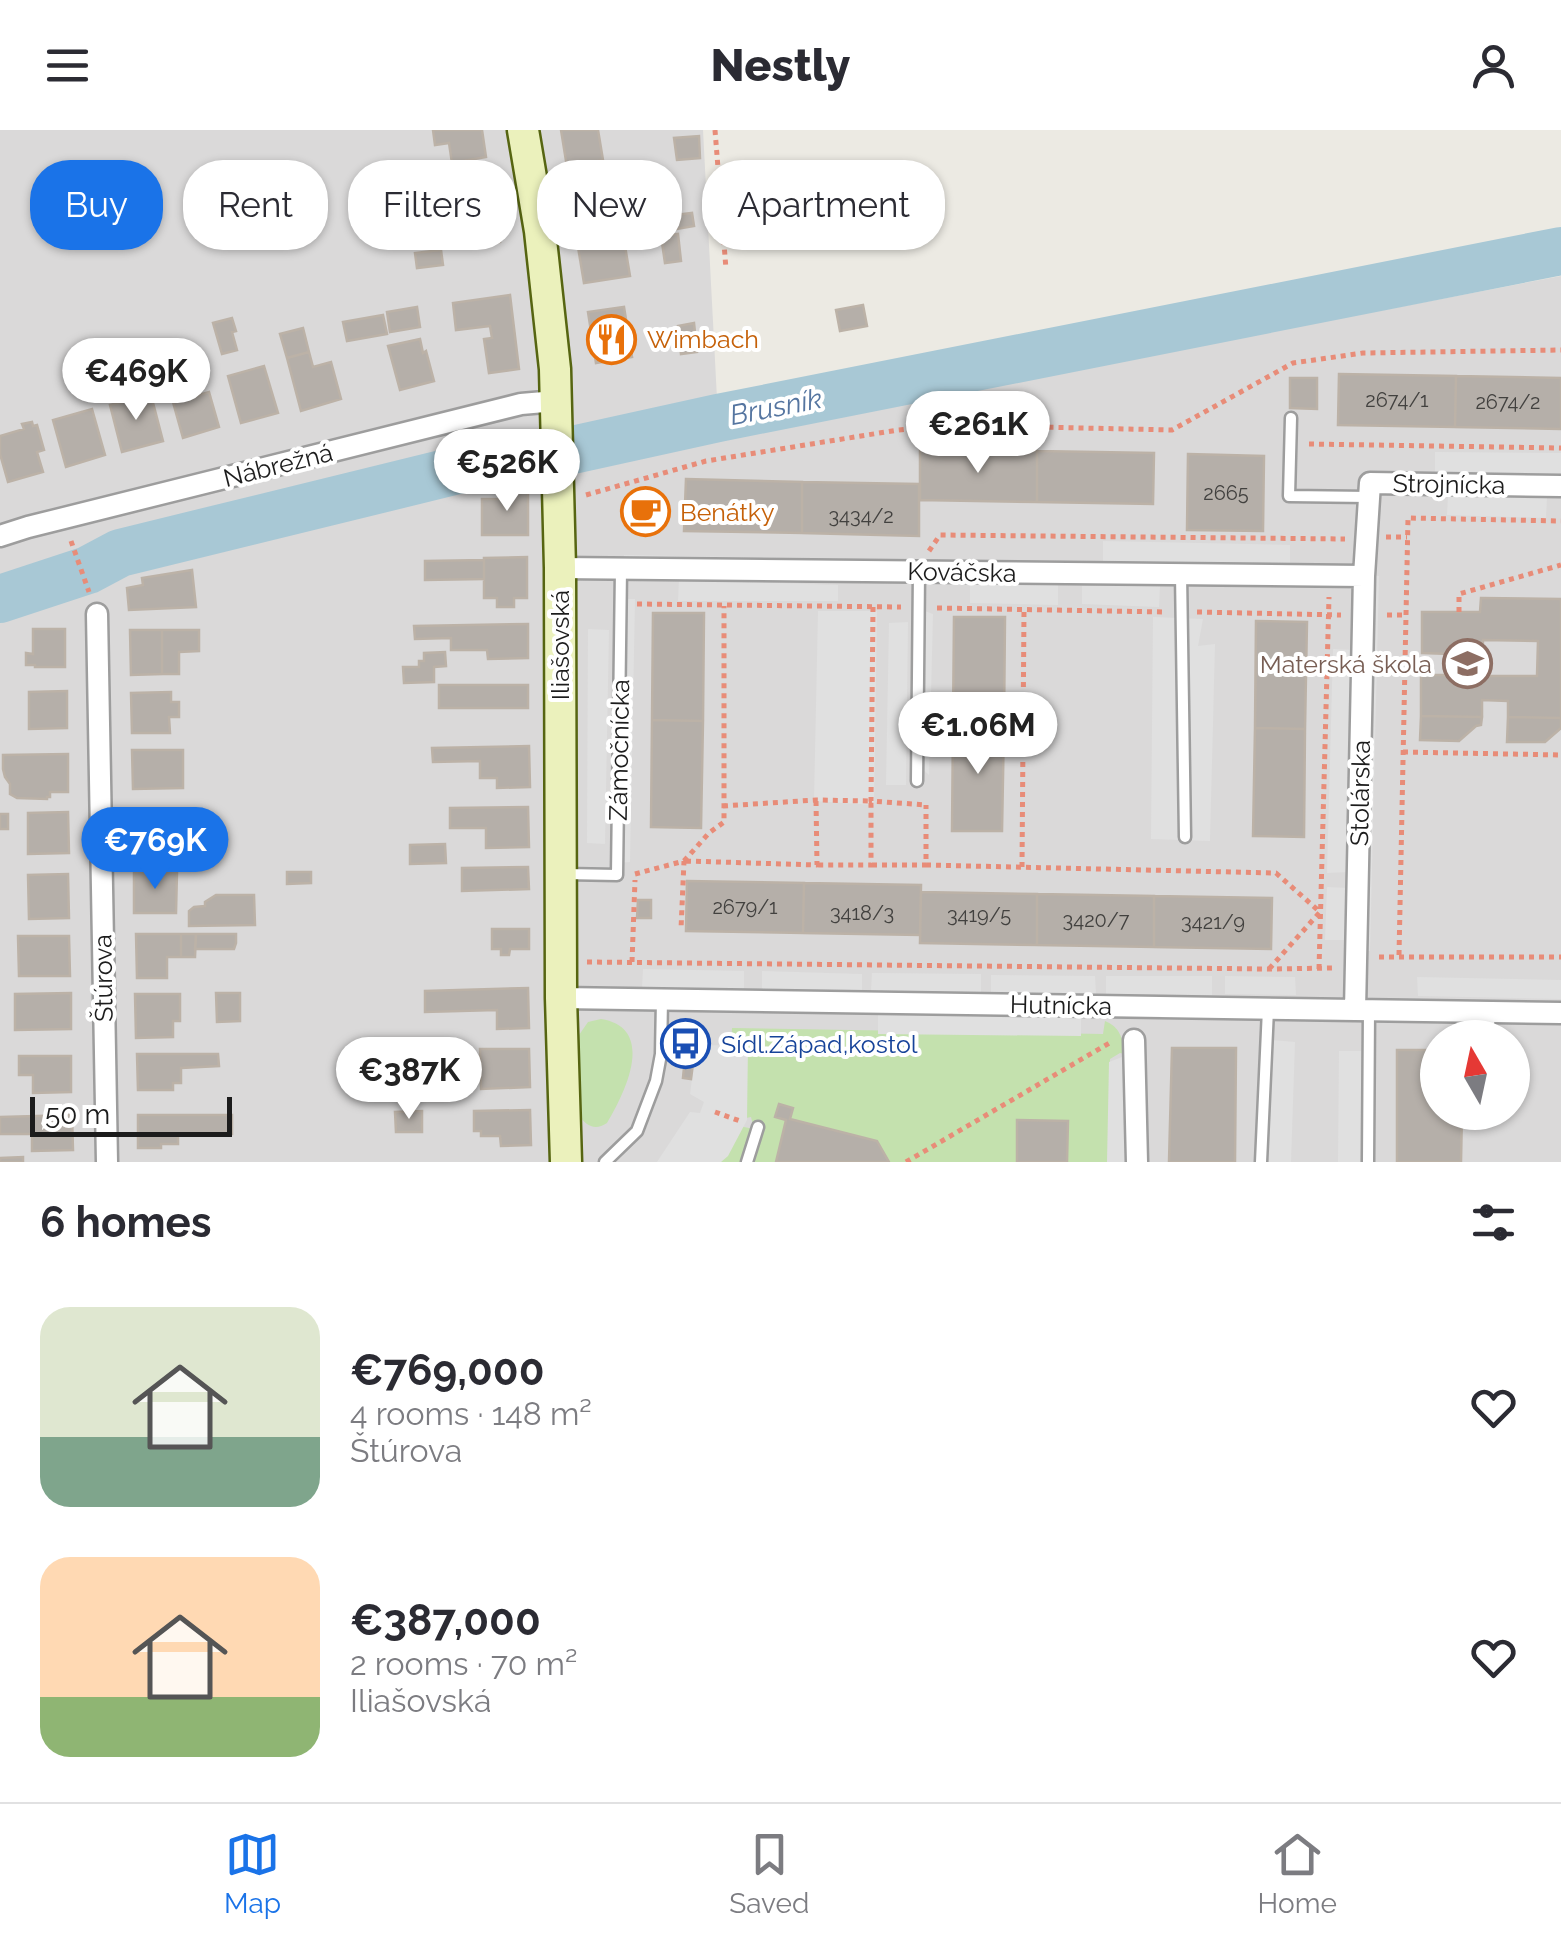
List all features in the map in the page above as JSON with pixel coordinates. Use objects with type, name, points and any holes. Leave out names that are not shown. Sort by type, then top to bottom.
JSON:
[{"type":"street","name":"Iliašovská","points":[[523,130],[540,231],[556,370],[556,409],[568,493],[560,568],[566,1162]]},
{"type":"street","name":"Nábrežná","points":[[0,536],[521,404],[556,409]]},
{"type":"street","name":"Strojnícka","points":[[1364,576],[1370,483],[1561,486]]},
{"type":"street","name":"Kováčska","points":[[560,568],[923,563],[1182,574],[1364,576]]},
{"type":"street","name":"Stolárska","points":[[1362,1010],[1356,959],[1364,576]]},
{"type":"street","name":"Štúrova","points":[[97,614],[106,1162]]},
{"type":"street","name":"Hutnícka","points":[[562,998],[1561,1013]]},
{"type":"street","points":[[1126,1039],[1137,1162]]},
{"type":"lane","points":[[1292,418],[1289,496],[1369,498]]},
{"type":"lane","points":[[918,782],[918,608],[923,563]]},
{"type":"lane","name":"Zámočnícka","points":[[561,874],[617,875],[621,568]]},
{"type":"lane","points":[[1182,574],[1186,838]]},
{"type":"lane","points":[[605,1162],[636,1131],[656,1081],[661,1054],[662,999]]},
{"type":"lane","points":[[1262,1162],[1268,1009]]},
{"type":"lane","points":[[1362,1010],[1368,1162]]},
{"type":"lane","points":[[1489,1020],[1490,1012]]},
{"type":"lane","points":[[748,1162],[758,1128]]},
{"type":"path","points":[[715,130],[726,269]]},
{"type":"path","points":[[568,493],[706,461],[947,424],[1172,430],[1293,364],[1363,353],[1561,350]]},
{"type":"path","points":[[1291,444],[1561,448]]},
{"type":"path","points":[[1398,955],[1408,518],[1561,521]]},
{"type":"path","points":[[923,563],[940,536],[1407,537]]},
{"type":"path","points":[[72,541],[97,614]]},
{"type":"path","points":[[1459,612],[1459,594],[1561,565]]},
{"type":"path","points":[[588,962],[1319,969],[1328,576]]},
{"type":"path","points":[[638,604],[1364,616]]},
{"type":"path","points":[[682,930],[684,861],[724,822],[724,606]]},
{"type":"path","points":[[870,864],[873,607]]},
{"type":"path","points":[[1022,867],[1024,609]]},
{"type":"path","points":[[1403,752],[1561,754]]},
{"type":"path","points":[[724,806],[816,800],[926,806],[926,866]]},
{"type":"path","points":[[816,800],[818,865]]},
{"type":"path","points":[[632,962],[635,874],[684,861],[1276,873],[1320,912]]},
{"type":"path","points":[[1269,969],[1320,912]]},
{"type":"path","points":[[1356,959],[1398,955],[1561,957]]},
{"type":"path","points":[[906,1162],[1126,1039]]},
{"type":"path","points":[[715,1112],[758,1128]]},
{"type":"shaded area","points":[[0,130],[703,130],[702,250],[709,250],[719,437],[1561,276],[1561,1162],[0,1162]]},
{"type":"shaded area","points":[[1435,452],[1561,453],[1561,475],[1435,473]]},
{"type":"shaded area","points":[[1448,496],[1547,497],[1546,518],[1447,515]]},
{"type":"shaded area","points":[[1103,541],[1290,545],[1290,565],[1103,561]]},
{"type":"shaded area","points":[[624,555],[1093,563],[1094,573],[624,566]]},
{"type":"shaded area","points":[[1368,575],[1379,576],[1370,951],[1361,951]]},
{"type":"shaded area","points":[[679,580],[838,585],[838,601],[678,601]]},
{"type":"shaded area","points":[[970,582],[1058,585],[1058,605],[970,603]]},
{"type":"shaded area","points":[[1082,586],[1160,586],[1159,607],[1082,604]]},
{"type":"shaded area","points":[[622,599],[635,599],[630,862],[617,863]]},
{"type":"shaded area","points":[[919,609],[933,614],[929,775],[916,763]]},
{"type":"shaded area","points":[[818,611],[877,611],[874,805],[814,801]]},
{"type":"shaded area","points":[[1153,617],[1203,619],[1198,646],[1215,644],[1210,841],[1151,839]]},
{"type":"shaded area","points":[[908,622],[906,785],[886,785],[889,623]]},
{"type":"shaded area","points":[[588,629],[609,630],[605,844],[587,843]]},
{"type":"shaded area","points":[[1333,649],[1354,650],[1348,872],[1327,873]]},
{"type":"shaded area","points":[[1327,887],[1348,888],[1348,940],[1325,940]]},
{"type":"shaded area","points":[[643,969],[744,971],[744,990],[642,989]]},
{"type":"shaded area","points":[[762,971],[862,974],[862,991],[762,990]]},
{"type":"shaded area","points":[[872,973],[981,974],[981,992],[871,991]]},
{"type":"shaded area","points":[[991,975],[1095,976],[1096,994],[991,992]]},
{"type":"shaded area","points":[[1106,976],[1212,976],[1212,995],[1106,994]]},
{"type":"shaded area","points":[[1225,976],[1295,977],[1296,995],[1225,994]]},
{"type":"shaded area","points":[[1417,977],[1561,980],[1561,999],[1418,996]]},
{"type":"shaded area","points":[[878,1014],[1081,1016],[1081,1036],[878,1034]]},
{"type":"shaded area","points":[[1272,1040],[1295,1042],[1291,1162],[1269,1162]]},
{"type":"shaded area","points":[[748,1044],[747,1120],[728,1156],[721,1162],[657,1162],[690,1112],[700,1113],[704,1102],[690,1094],[696,1046]]},
{"type":"shaded area","points":[[1339,1051],[1362,1051],[1360,1162],[1338,1162]]},
{"type":"shaded area","points":[[1125,1056],[1125,1162],[1107,1162],[1109,1062]]},
{"type":"green space","points":[[601,1019],[618,1025],[628,1035],[632,1063],[622,1095],[607,1123],[595,1127],[579,1115],[579,1035],[588,1022]]},
{"type":"green space","points":[[1105,1021],[1120,1034],[1125,1054],[1110,1059],[1109,1162],[707,1162],[739,1126],[754,1129],[751,1117],[741,1119],[731,1050],[732,1028],[1103,1034]]},
{"type":"building","points":[[433,130],[482,130],[486,157],[452,160],[449,143],[435,145]]},
{"type":"building","points":[[561,130],[598,130],[603,160],[566,160]]},
{"type":"building","points":[[699,136],[700,158],[677,160],[674,138]]},
{"type":"building","points":[[692,213],[694,226],[682,228],[682,214]]},
{"type":"building","points":[[441,250],[443,265],[417,268],[415,253]]},
{"type":"building","points":[[578,250],[626,250],[630,276],[584,283]]},
{"type":"building","points":[[663,250],[680,250],[681,261],[665,263]]},
{"type":"building","points":[[510,295],[519,369],[489,373],[484,339],[492,338],[490,326],[456,330],[453,303]]},
{"type":"building","points":[[863,305],[867,326],[840,331],[836,310]]},
{"type":"building","points":[[417,307],[420,327],[390,332],[387,312]]},
{"type":"building","points":[[624,307],[632,357],[596,363],[588,312]]},
{"type":"building","points":[[383,315],[387,334],[347,341],[343,322]]},
{"type":"building","points":[[232,318],[237,350],[222,354],[213,323]]},
{"type":"building","points":[[694,323],[697,352],[681,354],[678,326]]},
{"type":"building","points":[[303,328],[309,352],[287,358],[280,334]]},
{"type":"building","points":[[420,339],[434,381],[400,390],[388,346]]},
{"type":"building","points":[[112,346],[121,375],[104,379],[96,351]]},
{"type":"building","points":[[309,352],[313,367],[331,362],[341,399],[301,411],[287,358]]},
{"type":"building","points":[[264,366],[278,413],[241,423],[228,376]]},
{"type":"building","points":[[1339,374],[1456,376],[1455,427],[1338,425]]},
{"type":"building","points":[[1456,376],[1561,378],[1561,429],[1455,427]]},
{"type":"building","points":[[1290,378],[1317,378],[1317,409],[1290,408]]},
{"type":"building","points":[[209,392],[219,427],[183,438],[173,402]]},
{"type":"building","points":[[151,395],[163,441],[122,452],[110,405]]},
{"type":"building","points":[[92,409],[105,455],[66,467],[53,420]]},
{"type":"building","points":[[22,424],[37,425],[44,450],[37,452],[43,472],[8,482],[0,454],[0,436],[24,429]]},
{"type":"building","points":[[920,449],[1037,451],[1037,502],[920,500]]},
{"type":"building","points":[[1037,451],[1154,453],[1153,504],[1037,502]]},
{"type":"building","points":[[1188,454],[1264,456],[1263,531],[1187,530]]},
{"type":"building","points":[[686,479],[802,482],[802,533],[684,531]]},
{"type":"building","points":[[802,482],[919,484],[919,536],[802,533]]},
{"type":"building","points":[[511,487],[528,488],[528,535],[482,535],[482,499],[511,499]]},
{"type":"building","points":[[527,557],[527,598],[514,598],[514,607],[497,607],[497,598],[484,598],[484,558]]},
{"type":"building","points":[[484,560],[484,579],[425,580],[425,561]]},
{"type":"building","points":[[192,570],[196,607],[129,610],[127,588],[143,585],[142,578]]},
{"type":"building","name":"Materská škola","points":[[1481,598],[1561,599],[1561,718],[1508,717],[1508,701],[1482,700],[1482,717],[1421,716],[1421,675],[1450,675],[1451,654],[1422,653],[1422,612],[1480,612]],"holes":[[[1483,640],[1538,641],[1537,676],[1482,676]]]},
{"type":"building","points":[[653,613],[704,613],[703,721],[652,720]]},
{"type":"building","points":[[954,617],[1005,617],[1004,724],[953,724]]},
{"type":"building","points":[[1256,621],[1307,622],[1305,729],[1255,728]]},
{"type":"building","points":[[528,624],[528,658],[488,659],[487,650],[451,650],[451,638],[415,639],[414,626]]},
{"type":"building","points":[[33,629],[65,629],[65,667],[26,665],[26,653],[33,654]]},
{"type":"building","points":[[130,630],[162,630],[162,674],[131,675]]},
{"type":"building","points":[[162,630],[199,630],[199,651],[179,652],[179,674],[162,674]]},
{"type":"building","points":[[445,652],[446,666],[434,667],[434,682],[404,683],[403,667],[419,667],[424,653]]},
{"type":"building","points":[[439,685],[528,685],[528,708],[439,708]]},
{"type":"building","points":[[67,691],[67,728],[29,729],[29,692]]},
{"type":"building","points":[[171,692],[171,702],[179,702],[179,717],[169,717],[170,733],[132,733],[131,693]]},
{"type":"building","points":[[1421,716],[1482,717],[1481,725],[1459,741],[1420,740]]},
{"type":"building","points":[[1508,717],[1561,718],[1561,728],[1545,742],[1507,742]]},
{"type":"building","points":[[652,720],[703,721],[701,828],[651,827]]},
{"type":"building","points":[[953,724],[1004,724],[1002,831],[952,831]]},
{"type":"building","points":[[1255,728],[1305,729],[1304,837],[1253,836]]},
{"type":"building","points":[[529,746],[530,787],[497,788],[497,778],[480,778],[480,761],[433,762],[432,748]]},
{"type":"building","points":[[132,750],[183,750],[183,788],[133,789]]},
{"type":"building","points":[[68,754],[68,792],[50,792],[47,799],[17,798],[10,794],[3,755]]},
{"type":"building","points":[[528,807],[529,847],[486,848],[486,828],[450,828],[450,808]]},
{"type":"building","points":[[68,812],[69,853],[28,854],[28,813]]},
{"type":"building","points":[[178,812],[179,852],[134,852],[134,813]]},
{"type":"building","points":[[0,814],[8,814],[8,829],[0,829]]},
{"type":"building","points":[[445,844],[446,863],[410,864],[410,845]]},
{"type":"building","points":[[528,867],[529,889],[462,891],[462,868]]},
{"type":"building","points":[[134,872],[177,872],[176,913],[134,913]]},
{"type":"building","points":[[287,872],[311,872],[311,883],[287,884]]},
{"type":"building","points":[[68,874],[69,918],[29,919],[28,875]]},
{"type":"building","points":[[687,881],[804,883],[803,933],[686,931]]},
{"type":"building","points":[[804,883],[921,885],[920,935],[803,933]]},
{"type":"building","points":[[921,892],[1037,894],[1037,945],[920,943]]},
{"type":"building","points":[[1037,894],[1154,896],[1154,947],[1037,945]]},
{"type":"building","points":[[216,895],[254,895],[255,925],[189,926],[189,911],[205,906]]},
{"type":"building","points":[[1154,896],[1272,898],[1271,949],[1154,947]]},
{"type":"building","points":[[638,900],[651,900],[651,918],[637,918]]},
{"type":"building","points":[[492,929],[529,929],[529,949],[510,949],[509,955],[501,955],[501,949],[492,949]]},
{"type":"building","points":[[136,934],[181,934],[181,957],[167,957],[167,978],[137,978]]},
{"type":"building","points":[[181,934],[196,934],[195,957],[181,957]]},
{"type":"building","points":[[196,934],[236,934],[236,943],[234,949],[195,949]]},
{"type":"building","points":[[18,936],[69,936],[70,976],[19,976]]},
{"type":"building","points":[[528,988],[529,1028],[497,1029],[497,1010],[425,1012],[425,991]]},
{"type":"building","points":[[71,993],[71,1029],[15,1030],[15,994]]},
{"type":"building","points":[[216,993],[240,993],[240,1021],[217,1022]]},
{"type":"building","points":[[135,994],[180,994],[180,1021],[173,1021],[173,1037],[136,1038]]},
{"type":"building","points":[[686,1047],[695,1048],[691,1079],[683,1078]]},
{"type":"building","points":[[1172,1048],[1236,1048],[1235,1162],[1169,1162]]},
{"type":"building","points":[[480,1049],[529,1049],[530,1087],[481,1089]]},
{"type":"building","points":[[1397,1050],[1420,1050],[1420,1130],[1462,1130],[1461,1162],[1397,1162]]},
{"type":"building","points":[[137,1054],[218,1054],[219,1066],[181,1068],[181,1083],[173,1083],[173,1090],[138,1090]]},
{"type":"building","points":[[19,1056],[71,1056],[71,1092],[33,1093],[33,1075],[19,1075]]},
{"type":"building","points":[[779,1104],[793,1108],[790,1119],[877,1141],[889,1162],[776,1162],[786,1120],[775,1117]]},
{"type":"building","points":[[530,1110],[531,1145],[501,1146],[500,1136],[481,1136],[481,1131],[474,1131],[474,1111]]},
{"type":"building","points":[[422,1111],[422,1132],[396,1132],[395,1112]]},
{"type":"building","points":[[72,1115],[73,1150],[32,1151],[32,1134],[0,1134],[0,1117]]},
{"type":"building","points":[[138,1115],[232,1115],[232,1134],[178,1135],[178,1144],[138,1148]]},
{"type":"building","points":[[1017,1120],[1068,1121],[1067,1162],[1017,1162]]},
{"type":"building","points":[[23,1157],[23,1162],[0,1162],[0,1158]]},
{"type":"waterway","name":"Brusník","points":[[0,599],[88,570],[120,553],[458,470],[1561,251]]},
{"type":"place","name":"Wimbach","points":[[612,339]]},
{"type":"place","name":"Benátky","points":[[645,512]]},
{"type":"place","name":"Materská škola","points":[[1467,664]]},
{"type":"place","name":"Sídl.Západ,kostol","points":[[686,1044]]}]
